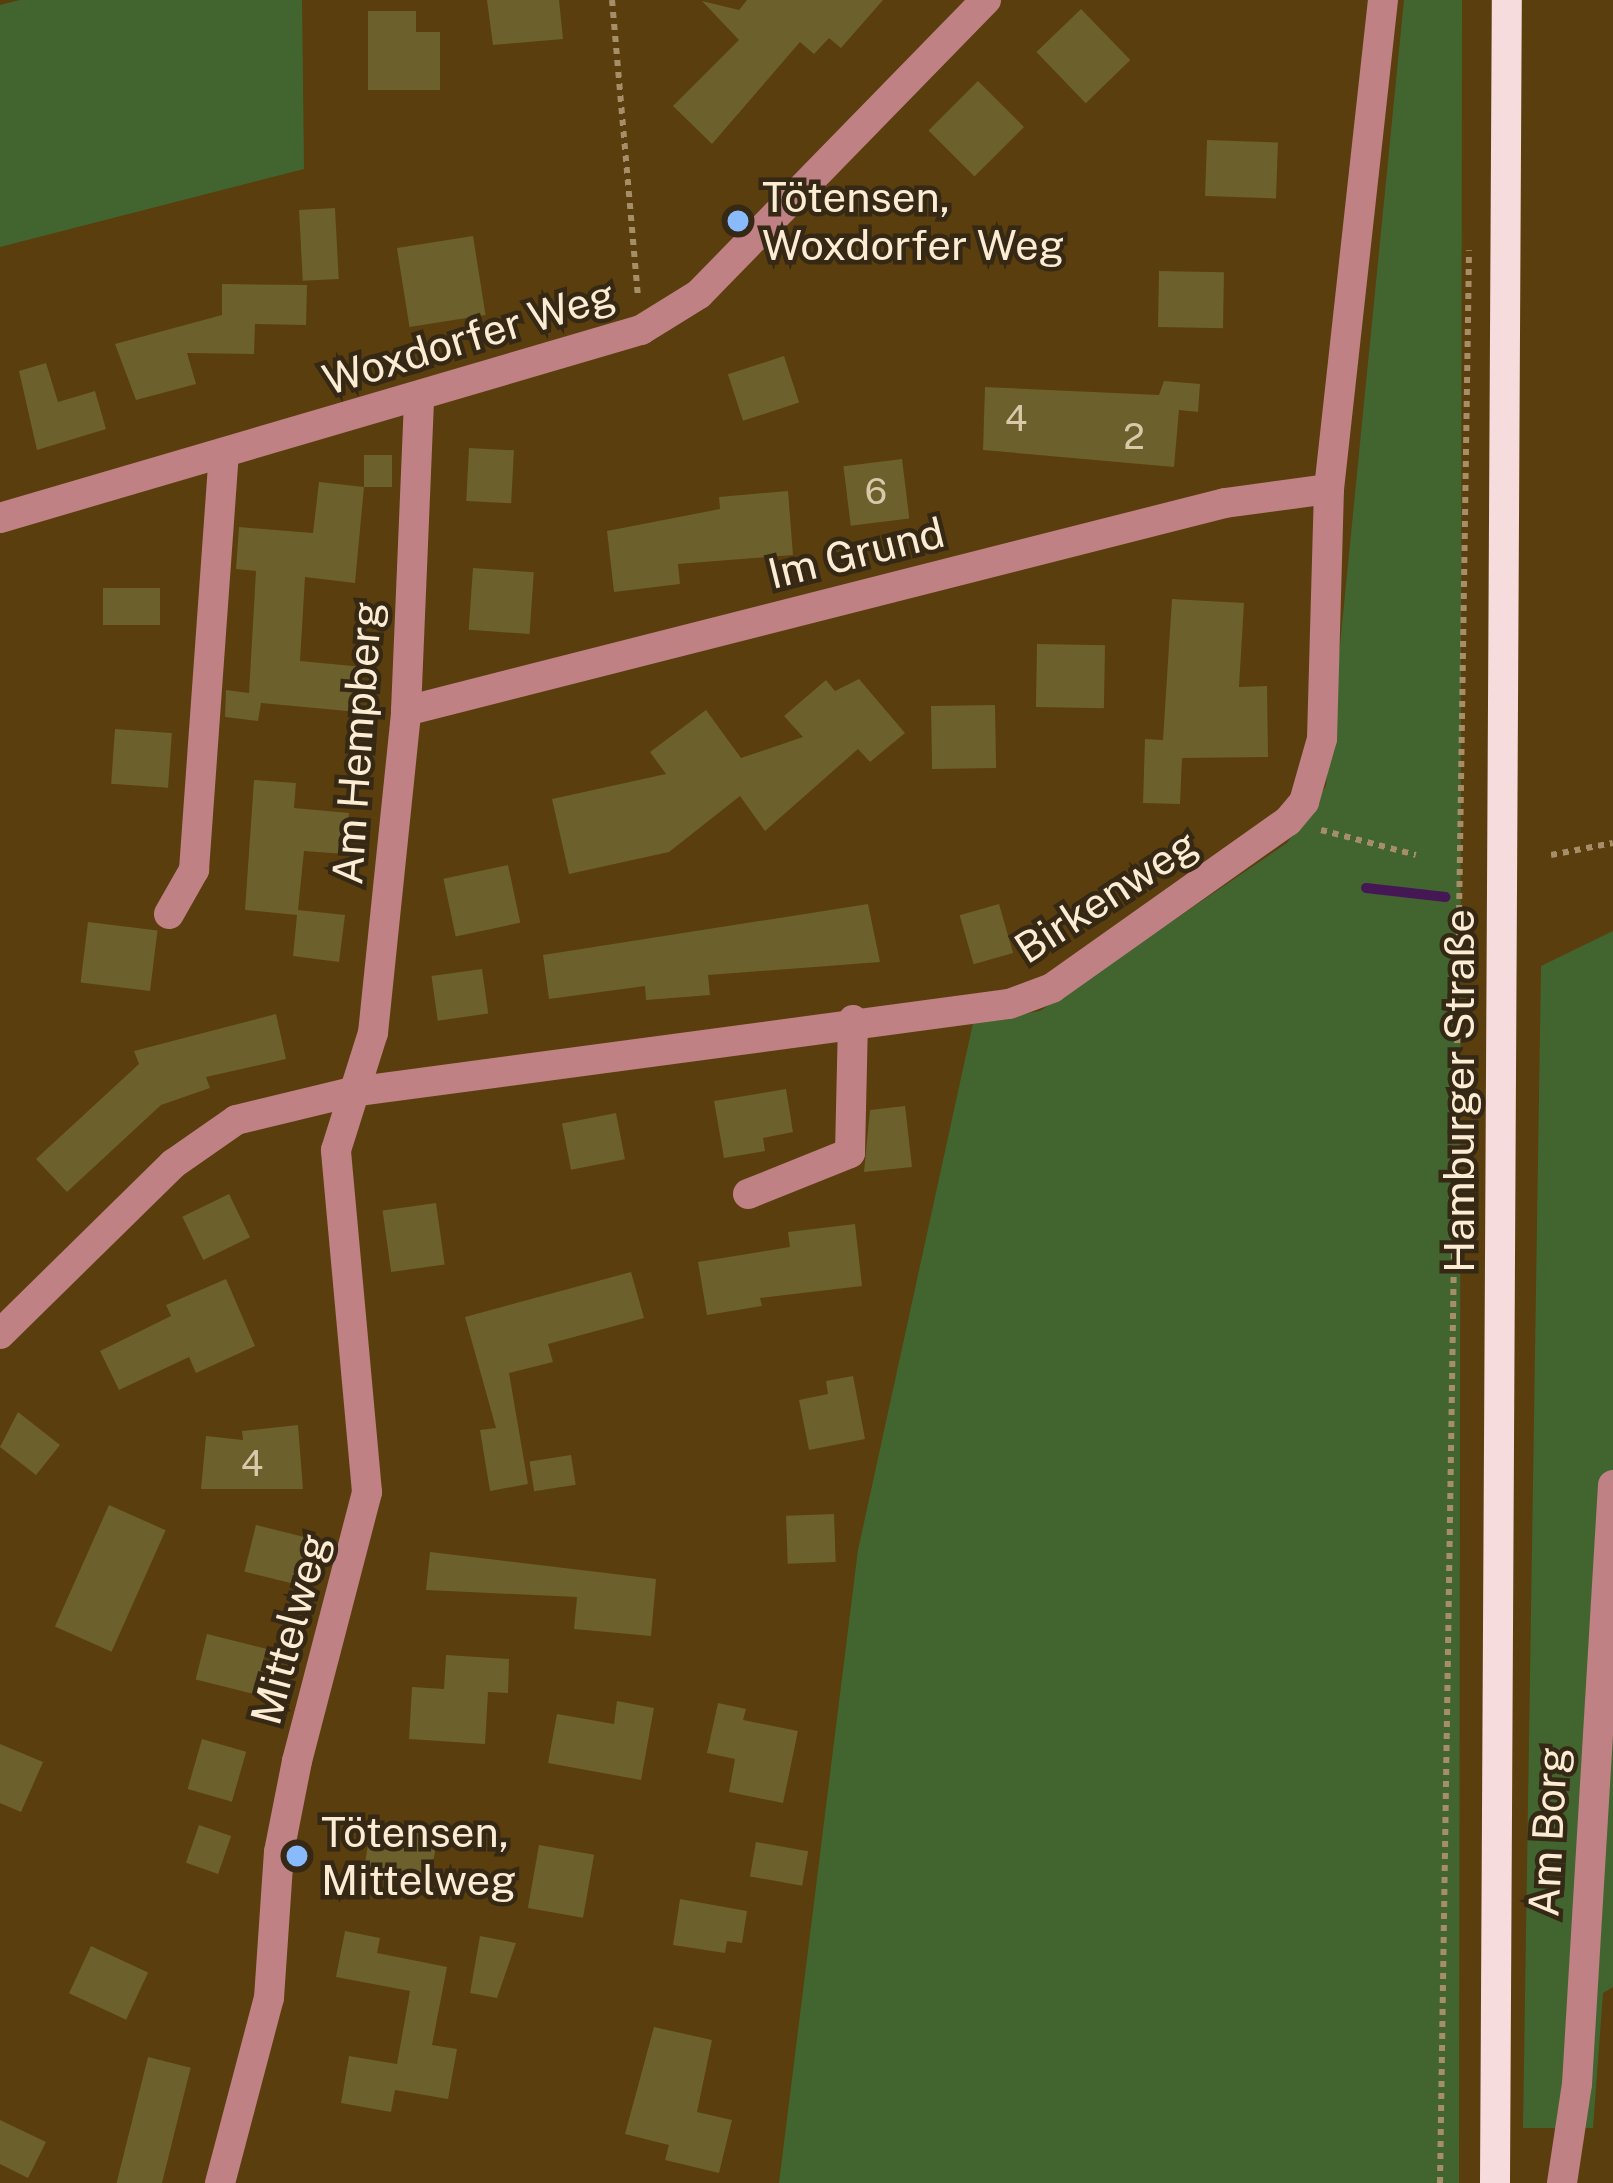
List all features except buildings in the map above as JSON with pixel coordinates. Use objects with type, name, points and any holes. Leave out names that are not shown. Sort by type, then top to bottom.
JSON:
[{"type":"main road","name":"Hamburger Straße","points":[[1495,2183],[1507,0]]},
{"type":"street","name":"Woxdorfer Weg","points":[[0,518],[640,330],[699,294],[986,0]]},
{"type":"street","name":"Birkenweg","points":[[0,1334],[173,1164],[236,1120],[352,1092],[853,1019],[1009,1004],[1052,988],[1288,821],[1304,802],[1322,739],[1329,489],[1383,0]]},
{"type":"street","name":"Am Hempberg","points":[[352,1092],[374,1033],[406,711],[419,397]]},
{"type":"street","points":[[170,914],[194,870],[224,454]]},
{"type":"street","name":"Im Grund","points":[[406,711],[1225,503],[1329,489]]},
{"type":"street","points":[[748,1194],[850,1153],[853,1019]]},
{"type":"street","name":"Mittelweg","points":[[220,2183],[269,1998],[279,1852],[297,1761],[367,1492],[335,1150],[352,1092]]},
{"type":"street","name":"Am Borg","points":[[1562,2183],[1577,2084],[1613,1485]]},
{"type":"path","points":[[612,0],[640,330]]},
{"type":"path","points":[[1440,2183],[1469,240]]},
{"type":"path","points":[[1288,821],[1416,855]]},
{"type":"path","points":[[1551,855],[1613,844]]},
{"type":"green space","points":[[20,0],[302,0],[304,169],[0,247],[0,5]]},
{"type":"green space","points":[[1404,0],[1462,0],[1459,2183],[779,2183],[858,1550],[973,1023],[1040,1011],[1287,843],[1326,786]]},
{"type":"green space","points":[[1613,931],[1613,1987],[1603,1993],[1593,2128],[1523,2128],[1541,966]]},
{"type":"waterway","points":[[1366,888],[1445,897]]},
{"type":"place","name":"Tötensen, Woxdorfer Weg","points":[[738,221]]},
{"type":"place","name":"Tötensen, Mittelweg","points":[[297,1856]]}]
